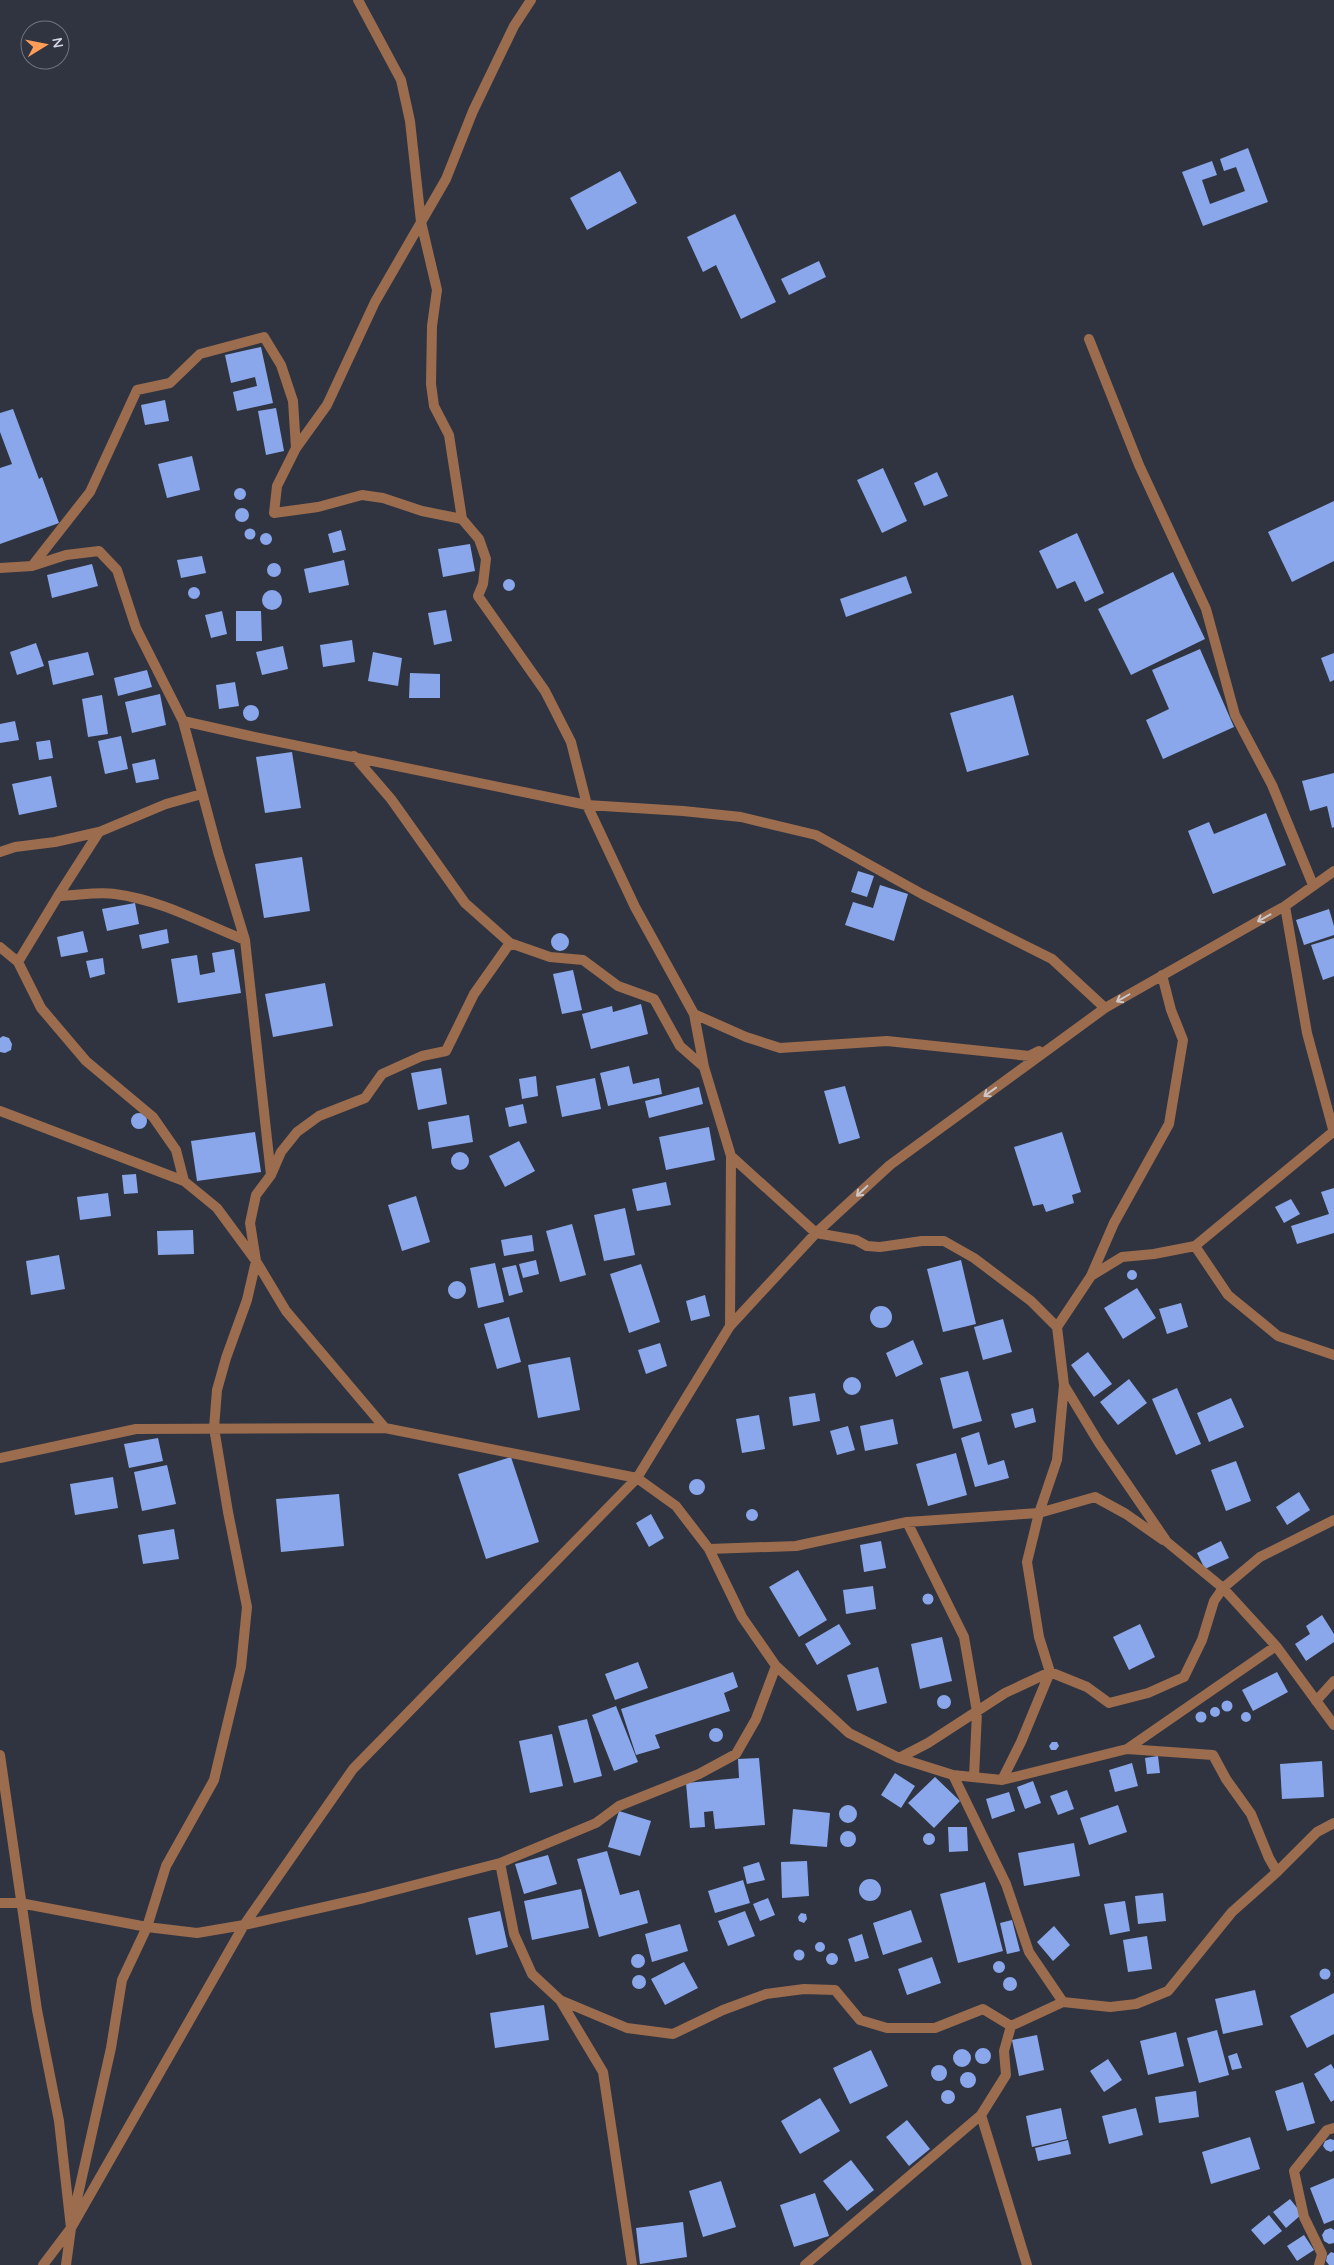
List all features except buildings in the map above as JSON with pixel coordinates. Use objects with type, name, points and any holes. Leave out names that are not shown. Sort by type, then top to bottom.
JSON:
[{"type":"street","points":[[358,0],[401,80],[410,121],[421,222],[437,290],[432,326],[431,384],[434,406],[449,435],[462,519],[479,539],[486,558],[483,584],[478,596],[545,691],[571,742],[587,805],[635,907],[694,1014],[704,1067],[731,1156],[730,1326]]},
{"type":"street","points":[[462,519],[422,511],[382,498],[362,495],[318,507],[274,514],[277,486],[296,448],[327,405],[376,302],[446,179],[473,111],[514,26],[531,0]]},
{"type":"street","points":[[32,566],[90,492],[137,390],[170,383],[200,354],[264,337],[281,365],[293,402],[296,448]]},
{"type":"street","points":[[1089,338],[1139,465],[1206,609],[1235,715],[1272,786],[1313,885]]},
{"type":"street","points":[[0,568],[32,566],[66,555],[98,551],[117,570],[136,628],[183,720],[202,794],[245,940],[271,1175]]},
{"type":"street","points":[[183,720],[250,736],[587,805],[741,817],[816,835],[922,894],[1052,959],[1105,1008]]},
{"type":"street","points":[[354,756],[392,799],[465,902],[510,943],[550,957],[583,960],[618,986],[654,999],[680,1046],[704,1067]]},
{"type":"street","points":[[0,852],[15,847],[55,842],[99,832],[166,804],[202,794]]},
{"type":"street","points":[[18,962],[99,832]]},
{"type":"street","points":[[43,2265],[71,2228],[244,1925],[352,1769],[637,1478],[730,1326],[816,1233],[890,1165],[1105,1008],[1284,906],[1334,871]]},
{"type":"street","points":[[58,896],[114,894],[170,907],[202,923],[245,940]]},
{"type":"street","points":[[1091,1276],[1122,1257],[1154,1254],[1196,1246],[1334,1132],[1307,1032],[1284,906]]},
{"type":"street","points":[[66,2265],[71,2228],[111,2048],[122,1980],[147,1927],[166,1866],[214,1780],[240,1668],[247,1606],[214,1428],[217,1390],[226,1358],[247,1300],[256,1261],[250,1223],[256,1195],[271,1175],[281,1152],[297,1132],[319,1116],[365,1098],[382,1074],[422,1056],[446,1051],[474,994],[510,943]]},
{"type":"street","points":[[0,946],[18,962],[41,1008],[86,1060],[154,1117],[176,1150],[184,1181]]},
{"type":"street","points":[[1002,1780],[1021,1742],[1050,1672],[1039,1638],[1027,1562],[1039,1513],[1057,1460],[1064,1386],[1058,1327],[1091,1276],[1114,1223],[1169,1124],[1183,1040],[1171,1010],[1162,975]]},
{"type":"street","points":[[694,1014],[746,1037],[780,1048],[887,1041],[1029,1056],[1056,1044]]},
{"type":"street","points":[[0,1111],[184,1181],[217,1208],[256,1261],[286,1311],[385,1428]]},
{"type":"street","points":[[731,1156],[816,1233],[856,1240],[867,1246],[880,1247],[922,1241],[944,1241],[974,1258],[1030,1301],[1058,1327]]},
{"type":"street","points":[[1196,1246],[1228,1295],[1278,1336],[1334,1356]]},
{"type":"street","points":[[1064,1386],[1099,1443],[1167,1542]]},
{"type":"street","points":[[0,1458],[136,1429],[385,1428],[637,1478],[676,1506],[709,1549],[742,1617],[776,1666],[849,1732],[899,1758],[953,1775],[1002,1780],[1127,1749],[1213,1755],[1226,1779],[1251,1814],[1269,1858],[1277,1872]]},
{"type":"street","points":[[709,1549],[796,1546],[907,1522],[1039,1513],[1095,1497],[1126,1514],[1167,1542],[1223,1588],[1276,1646],[1334,1725]]},
{"type":"street","points":[[899,1758],[928,1743],[1005,1693],[1050,1672],[1087,1687],[1108,1703],[1148,1694],[1184,1677],[1202,1640],[1214,1601],[1223,1588],[1260,1557],[1334,1520]]},
{"type":"street","points":[[907,1522],[964,1637],[978,1712],[974,1777]]},
{"type":"street","points":[[1127,1749],[1276,1646]]},
{"type":"street","points":[[0,1903],[20,1903],[147,1927],[197,1933],[244,1925],[364,1898],[500,1863],[596,1823],[619,1806],[699,1774],[736,1754],[756,1719],[776,1666]]},
{"type":"street","points":[[1316,1701],[1334,1681]]},
{"type":"street","points":[[0,1755],[37,2010],[59,2121],[71,2228]]},
{"type":"street","points":[[953,1775],[1006,1884],[1029,1952],[1063,2002]]},
{"type":"street","points":[[1010,2026],[1063,2002],[1110,2007],[1136,2004],[1168,1992],[1232,1912],[1277,1872],[1317,1832],[1334,1823]]},
{"type":"street","points":[[500,1863],[514,1934],[532,1974],[560,2000],[603,2072],[632,2265]]},
{"type":"street","points":[[560,2000],[627,2028],[673,2034],[723,2010],[766,1994],[804,1989],[836,1990],[860,2020],[887,2028],[935,2028],[983,2009],[1010,2026]]},
{"type":"street","points":[[805,2265],[981,2115],[1006,2075],[1004,2051],[1010,2026]]},
{"type":"street","points":[[981,2115],[1027,2265]]},
{"type":"street","points":[[1319,2265],[1322,2254],[1304,2217],[1294,2171],[1327,2130],[1334,2128]]}]
